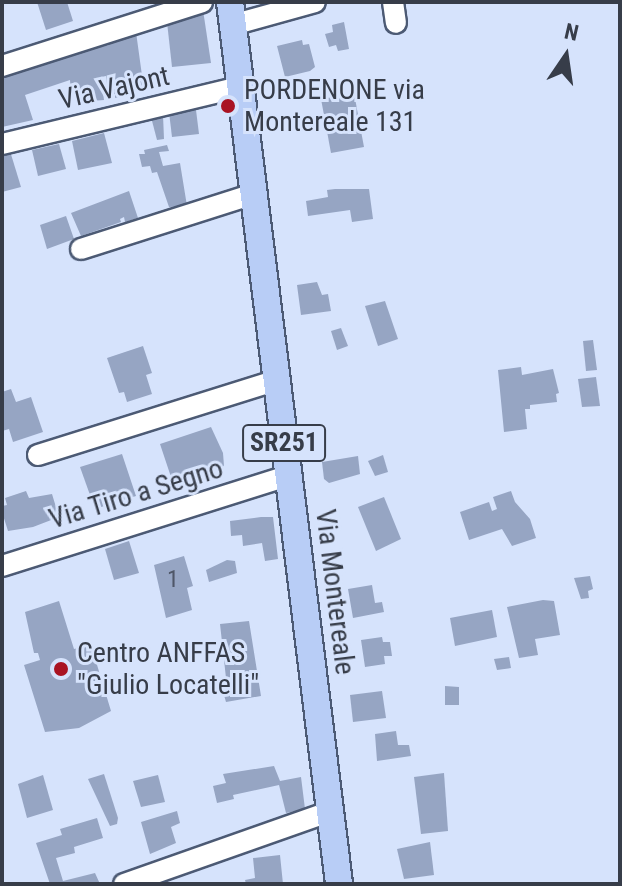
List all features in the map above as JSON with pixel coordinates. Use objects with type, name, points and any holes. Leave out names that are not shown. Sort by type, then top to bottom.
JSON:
[{"type":"main road","name":"Via Montereale","points":[[231,14],[339,884]]},
{"type":"street","points":[[2,66],[202,2]]},
{"type":"street","points":[[231,14],[315,2]]},
{"type":"street","points":[[393,2],[396,23]]},
{"type":"street","name":"Via Vajont","points":[[2,144],[240,87]]},
{"type":"street","points":[[81,249],[253,194]]},
{"type":"street","points":[[38,455],[277,380]]},
{"type":"street","name":"Via Tiro a Segno","points":[[2,566],[288,476]]},
{"type":"street","points":[[124,884],[329,812]]},
{"type":"building","points":[[37,2],[67,2],[73,21],[46,30]]},
{"type":"building","points":[[203,10],[211,63],[172,67],[167,22]]},
{"type":"building","points":[[344,22],[349,49],[338,51],[336,45],[329,47],[325,34],[333,32],[332,25]]},
{"type":"building","points":[[136,32],[144,90],[115,98],[115,94],[108,95],[106,76],[101,77],[104,100],[78,102],[77,93],[71,94],[70,80],[25,95],[33,120],[2,127],[2,73],[68,52],[69,55],[109,45],[109,41]]},
{"type":"building","points":[[302,40],[303,45],[309,44],[315,67],[285,77],[277,46]]},
{"type":"building","points":[[354,93],[364,147],[331,153],[321,99]]},
{"type":"building","points":[[196,110],[199,134],[172,137],[169,112]]},
{"type":"building","points":[[163,115],[164,139],[157,140],[151,117]]},
{"type":"building","points":[[104,133],[112,163],[78,170],[72,141]]},
{"type":"building","points":[[59,144],[66,169],[38,176],[32,150]]},
{"type":"building","points":[[167,145],[169,151],[159,152],[163,166],[180,163],[187,206],[169,207],[157,172],[152,173],[150,166],[142,167],[139,154]]},
{"type":"building","points":[[10,151],[21,187],[2,192],[2,154]]},
{"type":"building","points":[[369,189],[373,219],[352,222],[350,210],[308,216],[306,201],[328,197],[327,190]]},
{"type":"building","points":[[129,191],[138,218],[125,222],[124,217],[120,219],[121,222],[81,236],[71,213]]},
{"type":"building","points":[[66,216],[74,239],[47,249],[40,225]]},
{"type":"building","points":[[317,282],[322,295],[328,294],[331,311],[301,315],[297,285]]},
{"type":"building","points":[[385,301],[398,339],[378,346],[365,306]]},
{"type":"building","points":[[341,328],[348,346],[337,350],[331,331]]},
{"type":"building","points":[[593,340],[597,370],[586,371],[583,341]]},
{"type":"building","points":[[143,346],[152,373],[146,375],[152,394],[127,402],[124,392],[119,393],[107,358]]},
{"type":"building","points":[[521,367],[522,375],[553,369],[559,393],[556,394],[557,402],[530,405],[530,409],[525,409],[527,429],[504,432],[498,370]]},
{"type":"building","points":[[596,377],[600,406],[582,407],[578,379]]},
{"type":"building","points":[[11,389],[16,402],[31,397],[43,432],[13,442],[9,429],[2,431],[2,392]]},
{"type":"building","points":[[211,427],[223,453],[224,466],[173,483],[160,444]]},
{"type":"building","points":[[122,454],[136,496],[95,509],[80,467]]},
{"type":"building","points":[[383,455],[388,472],[375,476],[368,461]]},
{"type":"building","points":[[358,456],[360,474],[329,483],[324,479],[322,462]]},
{"type":"building","points":[[26,491],[29,498],[52,494],[59,517],[33,527],[8,531],[2,512],[2,506],[7,505],[5,498]]},
{"type":"building","points":[[511,491],[515,502],[530,519],[536,538],[512,546],[502,529],[469,540],[460,512],[489,502],[492,511],[497,509],[493,497]]},
{"type":"building","points":[[384,497],[401,539],[376,551],[358,507]]},
{"type":"building","points":[[273,517],[278,559],[265,561],[262,543],[243,546],[242,535],[231,536],[230,521]]},
{"type":"building","points":[[129,541],[139,573],[114,580],[105,549]]},
{"type":"building","points":[[184,556],[193,586],[187,588],[192,610],[166,618],[154,565]]},
{"type":"building","points":[[227,560],[235,561],[237,573],[209,582],[206,570]]},
{"type":"building","points":[[590,576],[593,589],[588,591],[589,598],[581,599],[574,578]]},
{"type":"building","points":[[372,585],[375,603],[382,602],[384,612],[353,618],[348,589]]},
{"type":"building","name":"Centro ANFFAS \"Giulio Locatelli\"","points":[[59,601],[74,649],[91,645],[111,711],[79,728],[45,732],[24,665],[40,660],[38,653],[34,653],[25,612]]},
{"type":"building","points":[[554,601],[560,635],[535,639],[538,655],[519,658],[507,607]]},
{"type":"building","points":[[492,610],[497,637],[455,646],[450,618]]},
{"type":"building","points":[[249,621],[261,696],[226,702],[221,685],[238,680],[237,676],[226,678],[220,624]]},
{"type":"building","points":[[382,637],[383,642],[390,642],[392,656],[384,656],[385,664],[365,667],[361,640]]},
{"type":"building","points":[[509,657],[511,668],[497,670],[494,659]]},
{"type":"building","points":[[445,686],[459,687],[459,705],[445,705]]},
{"type":"building","points":[[382,691],[386,718],[353,722],[350,695]]},
{"type":"building","points":[[396,731],[398,745],[409,745],[411,756],[377,761],[375,734]]},
{"type":"building","points":[[274,766],[280,781],[301,777],[305,809],[286,813],[279,785],[233,795],[234,799],[217,803],[213,786],[226,783],[223,774]]},
{"type":"building","points":[[444,773],[448,831],[421,834],[414,777]]},
{"type":"building","points":[[104,774],[118,818],[117,824],[110,826],[88,779]]},
{"type":"building","points":[[43,775],[53,810],[27,818],[18,784]]},
{"type":"building","points":[[158,775],[165,802],[141,807],[133,781]]},
{"type":"building","points":[[177,811],[180,823],[171,827],[176,843],[150,854],[141,822]]},
{"type":"building","points":[[97,818],[103,838],[74,847],[75,853],[56,858],[63,881],[95,873],[100,884],[50,884],[36,843],[62,835],[60,829]]},
{"type":"building","points":[[430,842],[434,875],[404,879],[397,849]]},
{"type":"building","points":[[280,855],[283,884],[246,884],[245,880],[255,878],[253,858]]},
{"type":"place","name":"PORDENONE via Montereale 131","points":[[228,106]]},
{"type":"place","name":"Centro ANFFAS \"Giulio Locatelli\"","points":[[61,669]]}]
